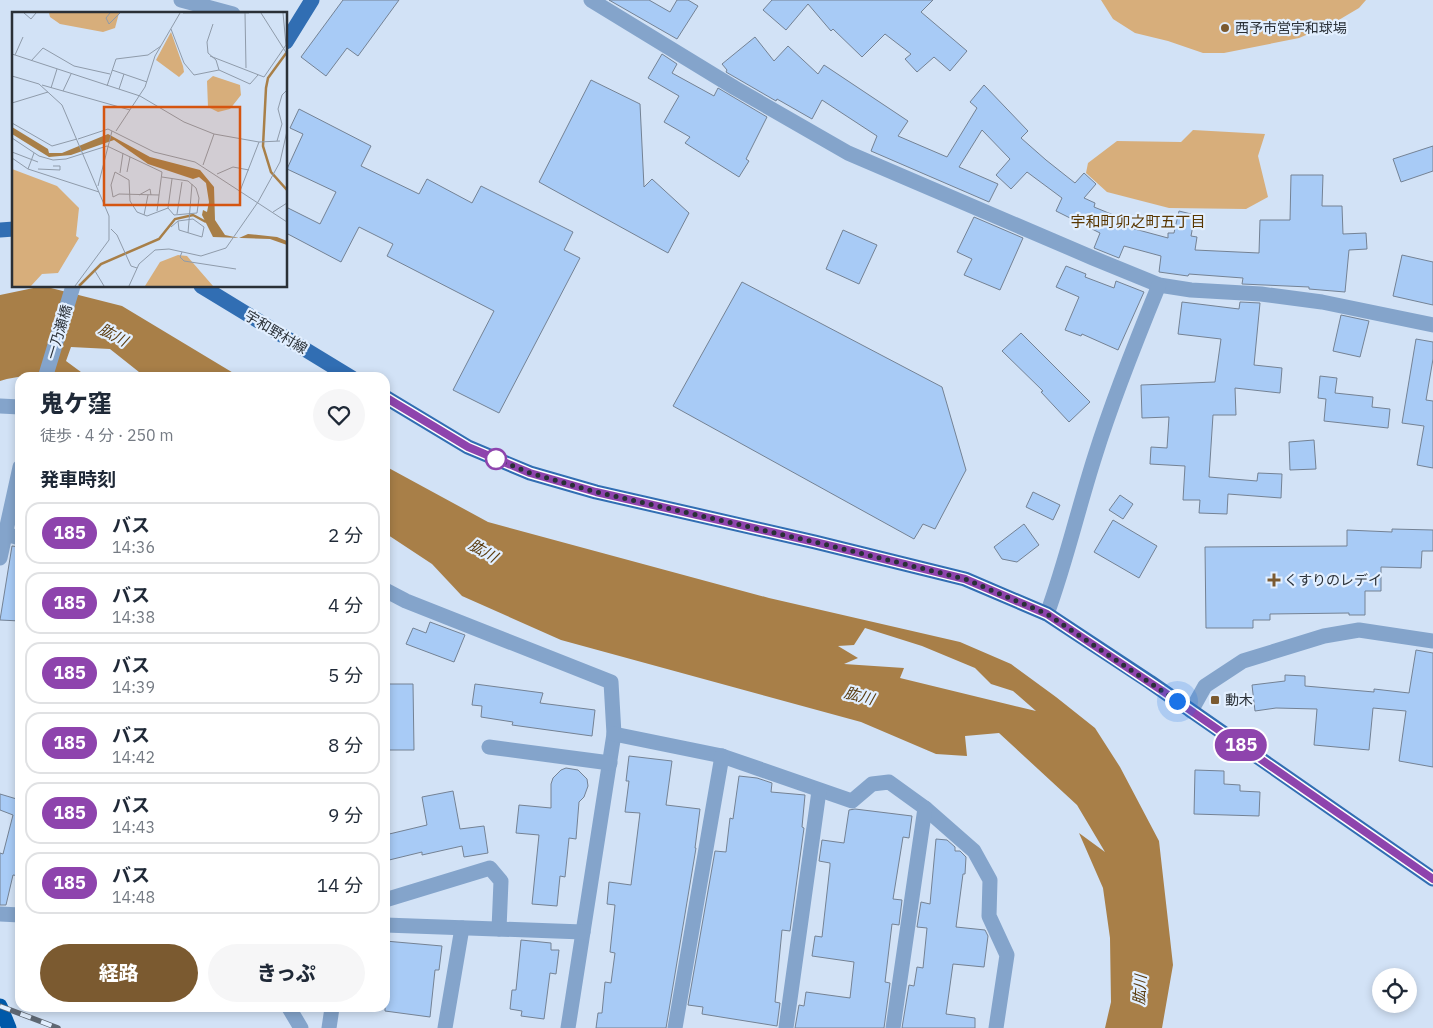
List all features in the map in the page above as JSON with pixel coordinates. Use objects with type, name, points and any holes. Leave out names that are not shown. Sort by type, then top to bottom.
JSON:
[{"type":"highway","points":[[0,1006],[9,1028]]},
{"type":"main road","points":[[288,38],[312,0]]},
{"type":"main road","name":"宇和野村線","points":[[204,288],[342,372]]},
{"type":"main road","points":[[390,400],[468,447],[530,473],[596,492],[965,579],[1047,614],[1191,711],[1433,879]]},
{"type":"street","points":[[181,0],[226,12]]},
{"type":"street","points":[[592,0],[735,88],[848,153],[1159,285],[1190,290],[1262,294],[1322,302],[1433,325]]},
{"type":"street","points":[[1047,614],[1058,585],[1095,456],[1131,353],[1159,285]]},
{"type":"street","name":"一乃瀬橋","points":[[47,372],[72,288]]},
{"type":"street","points":[[0,406],[15,407]]},
{"type":"street","points":[[0,558],[13,536],[15,516]]},
{"type":"street","points":[[390,593],[406,601],[611,682],[614,734],[568,1028]]},
{"type":"street","points":[[1191,711],[1205,686],[1243,662],[1324,636],[1359,630],[1433,641]]},
{"type":"street","points":[[614,734],[722,756],[852,801],[872,784],[889,782],[924,808],[974,851],[990,880],[989,916],[1007,955],[996,1028]]},
{"type":"street","points":[[489,747],[610,763]]},
{"type":"street","points":[[676,1028],[722,756]]},
{"type":"street","points":[[786,1028],[819,791]]},
{"type":"street","points":[[893,1028],[924,808]]},
{"type":"street","points":[[390,898],[490,868],[501,881],[499,929]]},
{"type":"street","points":[[0,914],[15,915]]},
{"type":"street","points":[[390,925],[583,932]]},
{"type":"street","points":[[445,1028],[462,928]]},
{"type":"street","points":[[291,1012],[301,1028]]},
{"type":"street","points":[[329,1028],[331,1012]]},
{"type":"shaded area","name":"西予市営宇和球場","points":[[1101,0],[1366,0],[1359,8],[1332,24],[1299,38],[1224,53],[1203,53],[1168,41],[1135,33],[1113,19]]},
{"type":"shaded area","points":[[1193,130],[1265,134],[1258,156],[1268,197],[1246,209],[1169,208],[1107,192],[1086,173],[1088,163],[1117,141],[1181,142]]},
{"type":"water","name":"肱川","points":[[33,288],[51,288],[122,306],[232,372],[139,372],[110,349],[71,347],[66,361],[81,372],[15,372],[15,377],[0,381],[0,295]]},
{"type":"water","name":"肱川","points":[[390,469],[488,522],[769,598],[960,642],[1011,664],[1095,728],[1120,767],[1159,841],[1173,965],[1162,1028],[1105,1028],[1111,1002],[1110,938],[1103,888],[1079,833],[1105,852],[1077,805],[999,733],[965,736],[967,756],[936,754],[861,722],[561,640],[462,596],[432,564],[390,536]],"holes":[[[865,628],[922,646],[975,668],[991,684],[1013,691],[1036,711],[900,678],[904,668],[844,664],[858,658],[838,646],[854,645]]]},
{"type":"building","points":[[343,0],[399,0],[358,56],[347,48],[326,76],[301,57]]},
{"type":"building","points":[[609,0],[649,0],[670,12],[677,0],[688,0],[698,6],[677,39]]},
{"type":"building","points":[[772,0],[933,0],[921,12],[967,51],[950,71],[934,57],[917,72],[905,59],[911,54],[885,34],[862,57],[833,29],[831,31],[808,4],[786,30],[763,10]]},
{"type":"building","points":[[755,37],[774,61],[788,46],[818,74],[824,65],[908,121],[898,136],[947,157],[977,108],[970,102],[984,85],[1028,131],[1021,138],[1075,183],[1084,173],[1096,184],[1084,198],[1095,203],[1094,207],[1133,223],[1131,228],[1168,238],[1168,233],[1174,233],[1179,211],[1195,215],[1191,236],[1197,237],[1195,250],[1259,253],[1260,220],[1290,220],[1291,175],[1323,175],[1322,206],[1342,206],[1343,234],[1366,233],[1367,249],[1349,250],[1345,292],[1309,289],[1309,287],[1242,284],[1243,278],[1189,274],[1188,276],[1159,272],[1161,256],[1124,246],[1119,258],[1094,248],[1100,233],[1056,211],[1062,198],[1027,172],[1011,189],[996,175],[1010,159],[982,130],[959,167],[998,184],[989,202],[871,151],[877,136],[822,100],[812,119],[726,72],[727,70],[722,64]]},
{"type":"building","points":[[662,54],[677,64],[672,73],[714,96],[718,88],[767,117],[746,159],[749,161],[739,177],[685,143],[690,137],[664,122],[679,96],[648,78]]},
{"type":"building","points":[[591,80],[640,104],[644,187],[652,179],[689,213],[668,253],[539,182]]},
{"type":"building","points":[[299,109],[371,146],[361,166],[419,194],[427,179],[472,203],[481,186],[573,232],[564,250],[580,258],[499,413],[453,390],[494,311],[387,256],[393,244],[359,227],[341,262],[288,234],[288,208],[320,224],[336,192],[288,169],[303,134],[290,128]]},
{"type":"building","points":[[1433,146],[1433,171],[1401,182],[1393,159]]},
{"type":"building","points":[[974,217],[1023,238],[1000,290],[964,275],[972,259],[957,252]]},
{"type":"building","points":[[843,230],[877,245],[859,284],[826,269]]},
{"type":"building","points":[[1402,255],[1433,262],[1433,305],[1393,296]]},
{"type":"building","points":[[1066,266],[1086,274],[1085,277],[1114,288],[1116,281],[1144,292],[1118,350],[1082,334],[1081,336],[1065,330],[1079,297],[1056,287]]},
{"type":"building","points":[[742,282],[942,387],[966,470],[935,529],[923,524],[914,539],[673,406]]},
{"type":"building","points":[[1182,302],[1239,309],[1240,302],[1260,303],[1254,365],[1282,368],[1280,393],[1235,388],[1236,415],[1213,415],[1209,477],[1257,481],[1258,473],[1282,474],[1281,498],[1228,494],[1227,514],[1199,513],[1200,500],[1183,500],[1185,466],[1150,464],[1151,447],[1167,448],[1169,417],[1142,418],[1141,385],[1215,382],[1221,339],[1178,334]]},
{"type":"building","points":[[1341,315],[1369,321],[1360,357],[1333,351]]},
{"type":"building","points":[[1021,333],[1090,402],[1069,422],[1041,392],[1043,391],[1002,351]]},
{"type":"building","points":[[1416,339],[1433,342],[1433,359],[1426,400],[1433,401],[1433,468],[1417,465],[1424,426],[1402,423]]},
{"type":"building","points":[[1320,376],[1337,378],[1335,393],[1373,397],[1372,407],[1390,409],[1388,428],[1324,421],[1326,399],[1318,398]]},
{"type":"building","points":[[1314,440],[1316,469],[1290,470],[1289,442]]},
{"type":"building","points":[[1033,492],[1060,505],[1053,520],[1026,507]]},
{"type":"building","points":[[1120,495],[1133,504],[1123,519],[1109,510]]},
{"type":"building","points":[[1113,520],[1157,546],[1139,578],[1094,552]]},
{"type":"building","points":[[1024,524],[1039,545],[1017,562],[1002,559],[994,547]]},
{"type":"building","name":"くすりのレデイ","points":[[1392,529],[1433,530],[1433,551],[1422,551],[1421,568],[1381,567],[1381,591],[1365,591],[1365,615],[1349,615],[1349,613],[1270,614],[1270,620],[1253,620],[1253,628],[1206,628],[1205,547],[1347,546],[1347,530],[1392,532]]},
{"type":"building","points":[[12,546],[15,546],[15,621],[0,620]]},
{"type":"building","points":[[430,622],[465,635],[454,662],[406,644],[413,628],[426,633]]},
{"type":"building","points":[[1416,650],[1433,653],[1433,767],[1399,761],[1406,711],[1373,708],[1369,750],[1314,745],[1317,709],[1276,708],[1255,711],[1252,685],[1285,681],[1285,675],[1305,676],[1305,686],[1374,692],[1374,689],[1409,693]]},
{"type":"building","points":[[390,684],[413,684],[414,750],[390,750]]},
{"type":"building","points":[[475,684],[543,693],[540,703],[595,710],[592,736],[512,725],[513,722],[481,717],[482,706],[472,705]]},
{"type":"building","points":[[629,756],[672,761],[666,805],[700,809],[696,848],[666,1028],[596,1028],[598,1013],[602,1013],[605,982],[611,983],[615,953],[610,952],[615,905],[607,904],[609,882],[631,885],[640,813],[625,812],[629,781],[626,781]]},
{"type":"building","points":[[566,768],[578,770],[587,779],[588,786],[584,797],[579,802],[576,839],[569,838],[565,877],[560,876],[557,906],[532,904],[539,835],[516,833],[519,805],[551,808],[551,784],[553,778]]},
{"type":"building","points":[[1195,770],[1224,771],[1224,784],[1240,785],[1240,791],[1260,792],[1259,816],[1194,814]]},
{"type":"building","points":[[739,776],[757,778],[772,783],[771,792],[805,795],[802,827],[804,828],[790,931],[782,930],[775,1002],[780,1003],[777,1026],[702,1014],[703,1007],[688,1005],[715,851],[726,852],[730,818],[733,819]]},
{"type":"building","points":[[453,791],[460,829],[484,826],[488,853],[464,857],[462,846],[422,855],[422,852],[390,860],[390,834],[427,825],[422,797]]},
{"type":"building","points":[[0,794],[15,798],[15,875],[13,875],[6,905],[0,905],[0,853],[3,854],[13,815],[0,810]]},
{"type":"building","points":[[855,809],[912,816],[909,838],[903,837],[893,899],[902,900],[899,925],[892,924],[885,982],[890,983],[884,1028],[795,1028],[799,1005],[804,1006],[806,992],[850,998],[854,962],[812,956],[815,936],[822,937],[830,866],[830,863],[819,861],[822,840],[844,843],[849,810]]},
{"type":"building","points":[[936,839],[947,840],[955,847],[955,851],[960,851],[966,857],[956,927],[985,930],[988,936],[984,967],[953,964],[946,1014],[975,1018],[975,1028],[902,1028],[909,985],[914,986],[917,967],[923,968],[927,928],[917,927],[921,902],[930,904]]},
{"type":"building","points":[[521,940],[551,943],[551,950],[559,950],[556,974],[550,973],[544,1019],[521,1016],[522,1011],[510,1009],[512,990],[516,990]]},
{"type":"building","points":[[390,941],[442,946],[439,970],[435,970],[430,1017],[390,1012]]},
{"type":"railway","points":[[0,1006],[15,1012]]},
{"type":"railway","points":[[16,1012],[58,1028]]},
{"type":"bus line","name":"185","points":[[390,400],[468,447],[530,473],[596,492],[815,542],[965,579],[1047,614],[1164,692],[1433,879]]},
{"type":"place","name":"西予市営宇和球場","points":[[1225,28]]},
{"type":"place","name":"くすりのレデイ","points":[[1274,580]]},
{"type":"place","name":"動木","points":[[1215,700]]},
{"type":"district","name":"宇和町卯之町五丁目","points":[[1138,222]]},
{"type":"route","points":[[496,459],[530,473],[596,492],[815,542],[965,579],[1047,614],[1177,701]]}]
